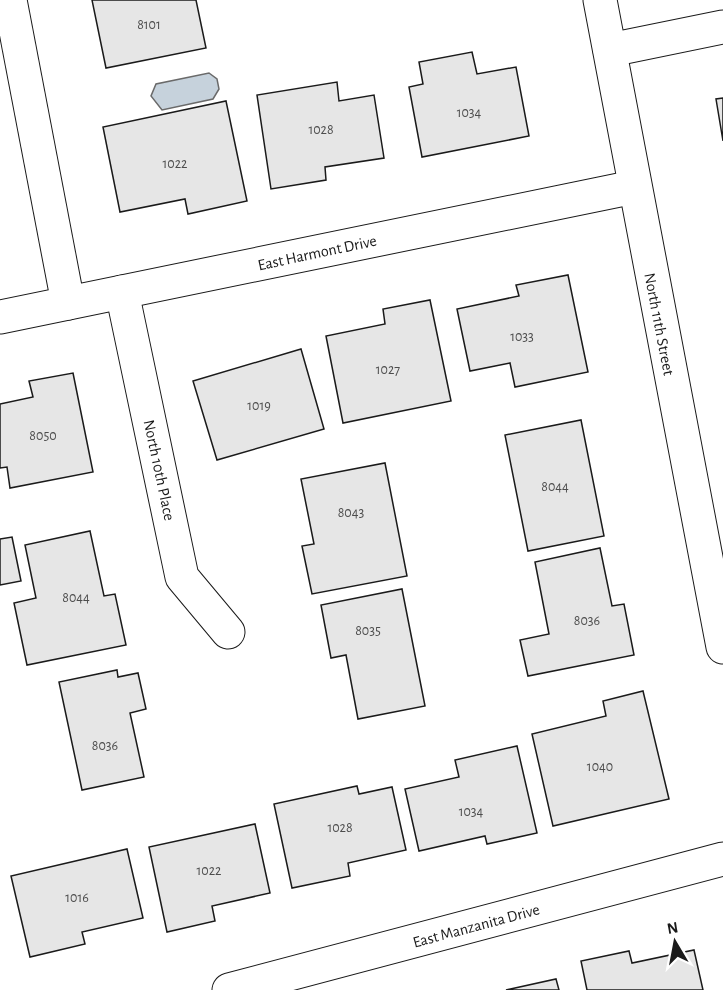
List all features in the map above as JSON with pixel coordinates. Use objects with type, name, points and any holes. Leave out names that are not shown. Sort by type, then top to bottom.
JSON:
[{"type":"street","points":[[10,0],[68,303]]},
{"type":"street","name":"North 11th Street","points":[[600,0],[723,647]]},
{"type":"street","points":[[610,50],[723,27]]},
{"type":"street","name":"East Harmont Drive","points":[[0,317],[634,187]]},
{"type":"street","name":"North 10th Place","points":[[122,292],[182,577],[228,632]]},
{"type":"street","name":"East Manzanita Drive","points":[[229,990],[723,859]]},
{"type":"shaded area","points":[[209,73],[217,79],[219,89],[213,99],[162,110],[151,96],[156,84]]},
{"type":"building","points":[[92,0],[196,0],[206,48],[106,68]]},
{"type":"building","points":[[472,52],[477,74],[516,67],[529,136],[422,157],[409,87],[423,84],[419,62]]},
{"type":"building","points":[[337,82],[339,101],[374,95],[384,158],[325,167],[326,180],[271,189],[257,95]]},
{"type":"building","points":[[723,98],[723,141],[716,99]]},
{"type":"building","points":[[226,101],[247,201],[188,214],[185,199],[120,212],[103,127]]},
{"type":"building","points":[[568,275],[588,372],[515,387],[510,363],[470,371],[457,309],[519,296],[516,285]]},
{"type":"building","points":[[430,300],[451,401],[343,423],[326,336],[385,324],[383,309]]},
{"type":"building","points":[[301,349],[324,429],[217,460],[193,381]]},
{"type":"building","points":[[73,373],[93,472],[10,488],[7,467],[0,468],[0,404],[33,397],[29,381]]},
{"type":"building","points":[[581,420],[604,536],[528,551],[505,435]]},
{"type":"building","points":[[385,463],[407,576],[312,594],[302,546],[314,544],[301,479]]},
{"type":"building","points":[[90,531],[104,596],[115,594],[126,645],[27,665],[14,603],[36,598],[25,545]]},
{"type":"building","points":[[12,537],[21,581],[0,585],[0,539]]},
{"type":"building","points":[[600,548],[612,606],[624,604],[634,655],[528,676],[520,640],[549,634],[535,562]]},
{"type":"building","points":[[402,589],[425,706],[358,719],[346,655],[331,658],[321,605]]},
{"type":"building","points":[[117,670],[118,677],[138,673],[146,709],[130,713],[144,777],[82,790],[59,682]]},
{"type":"building","points":[[643,691],[669,799],[553,826],[532,734],[606,716],[603,701]]},
{"type":"building","points":[[517,746],[537,833],[487,844],[485,836],[419,851],[405,789],[459,777],[455,760]]},
{"type":"building","points":[[357,786],[359,794],[392,787],[406,850],[348,863],[350,876],[292,888],[274,804]]},
{"type":"building","points":[[255,824],[270,893],[212,906],[215,921],[167,932],[149,847]]},
{"type":"building","points":[[127,849],[143,918],[82,932],[85,944],[30,957],[11,876]]},
{"type":"building","points":[[694,950],[703,990],[587,990],[581,961],[629,951],[632,963]]},
{"type":"building","points":[[556,979],[559,990],[506,990]]}]
